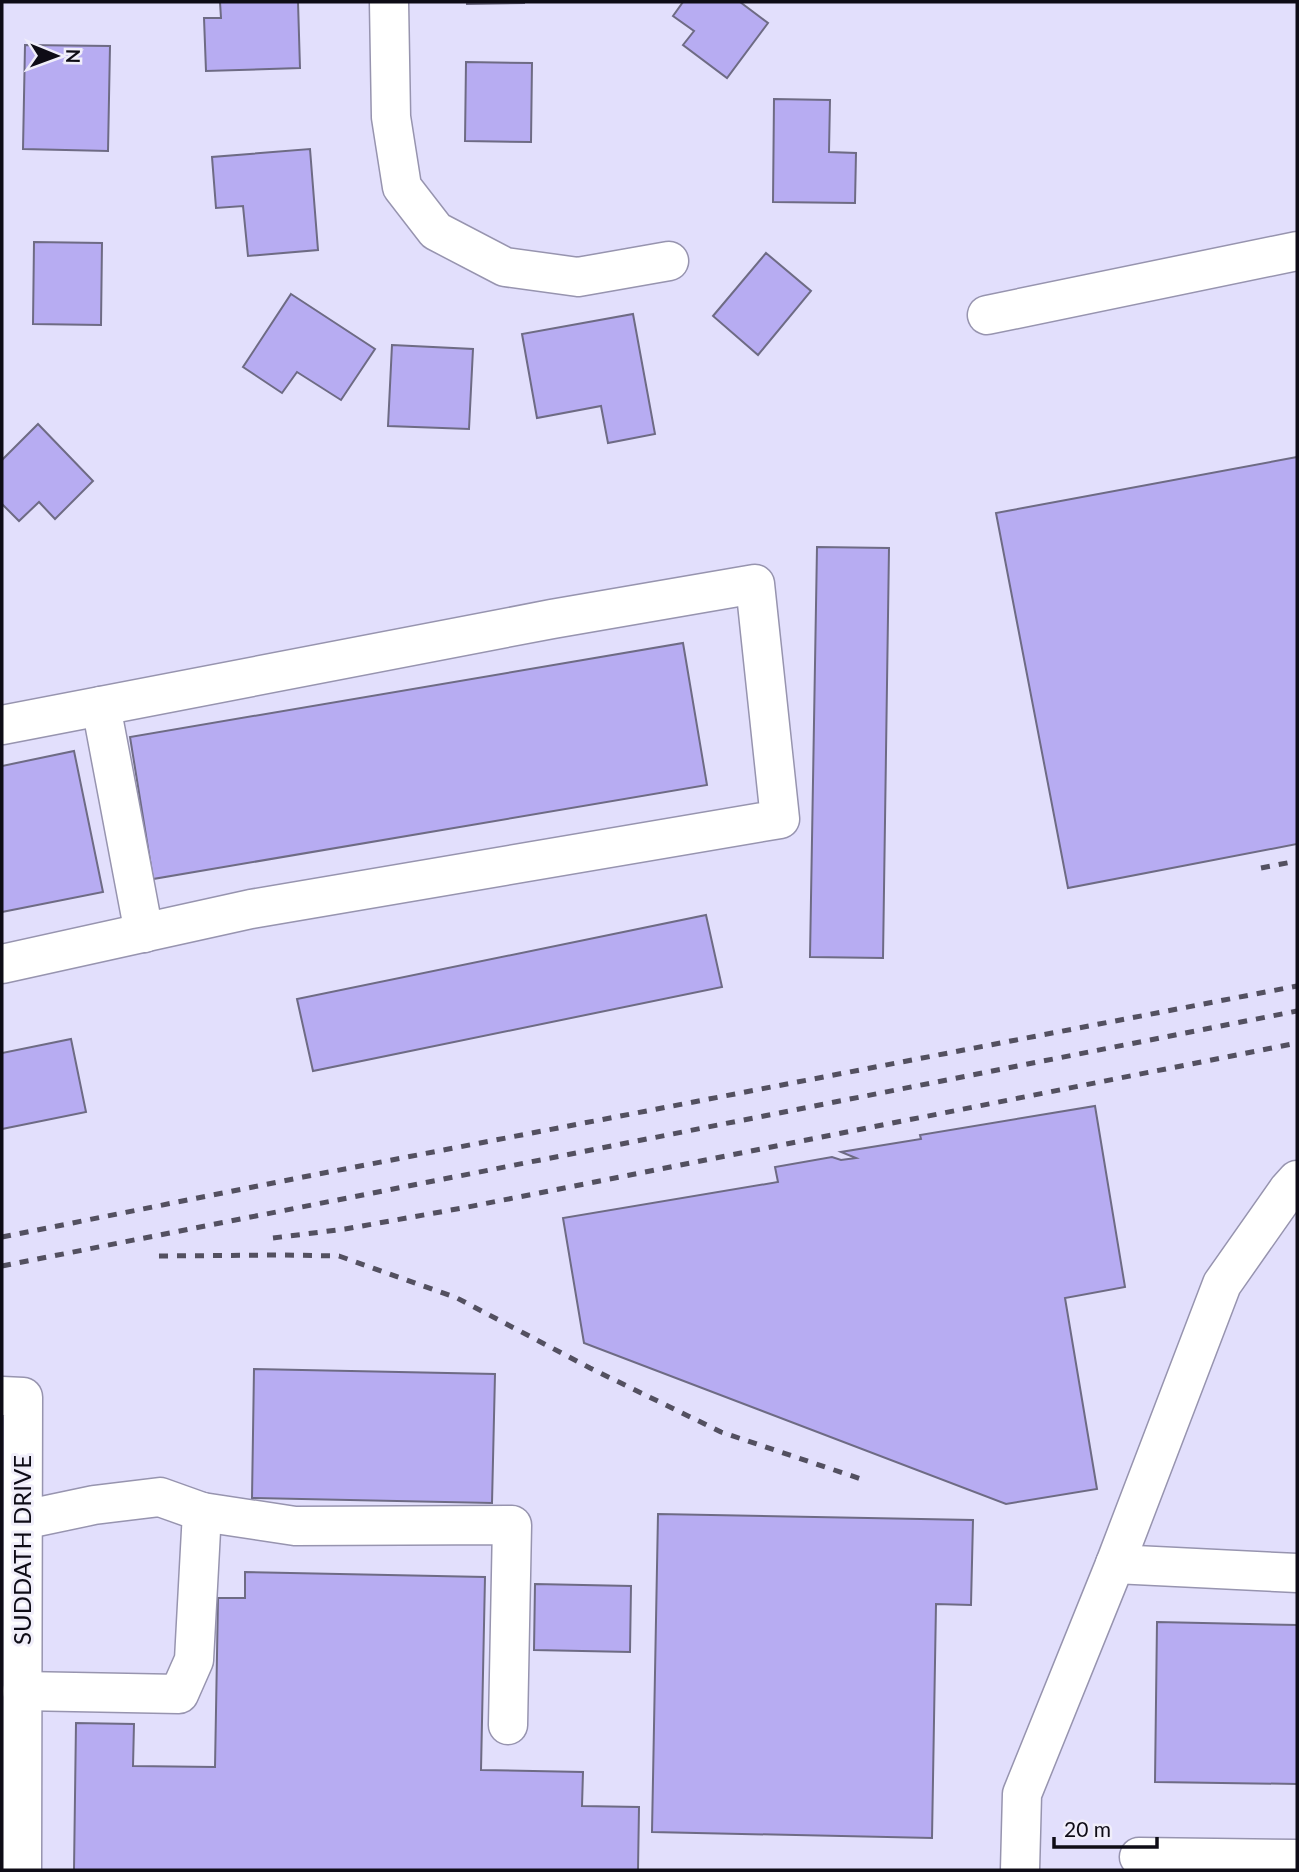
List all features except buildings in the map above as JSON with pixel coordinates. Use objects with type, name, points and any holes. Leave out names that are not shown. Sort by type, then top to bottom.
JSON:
[{"type":"street","points":[[388,2],[391,117],[402,187],[436,231],[505,267],[578,277],[669,261]]},
{"type":"street","points":[[988,315],[1297,251]]},
{"type":"street","points":[[2,725],[552,619],[755,584],[779,819],[251,909],[2,964]]},
{"type":"street","points":[[102,706],[144,933]]},
{"type":"street","points":[[1020,1870],[1022,1794],[1115,1564],[1222,1284],[1297,1180]]},
{"type":"street","name":"SUDDATH DRIVE","points":[[13,1397],[23,1520],[22,1691],[12,1802],[22,1870]]},
{"type":"street","points":[[23,1520],[94,1505],[160,1497],[202,1512],[295,1526],[512,1525],[508,1726]]},
{"type":"street","points":[[22,1691],[179,1694],[194,1660],[202,1512]]},
{"type":"street","points":[[1115,1564],[1297,1573]]},
{"type":"street","points":[[1139,1857],[1297,1859]]},
{"type":"railway","points":[[1261,868],[1297,861]]},
{"type":"railway","points":[[2,1237],[1297,986]]},
{"type":"railway","points":[[2,1266],[1297,1011]]},
{"type":"railway","points":[[273,1238],[345,1229],[468,1207],[1297,1043]]},
{"type":"railway","points":[[159,1256],[339,1256],[457,1298],[590,1368],[721,1432],[867,1481]]}]
